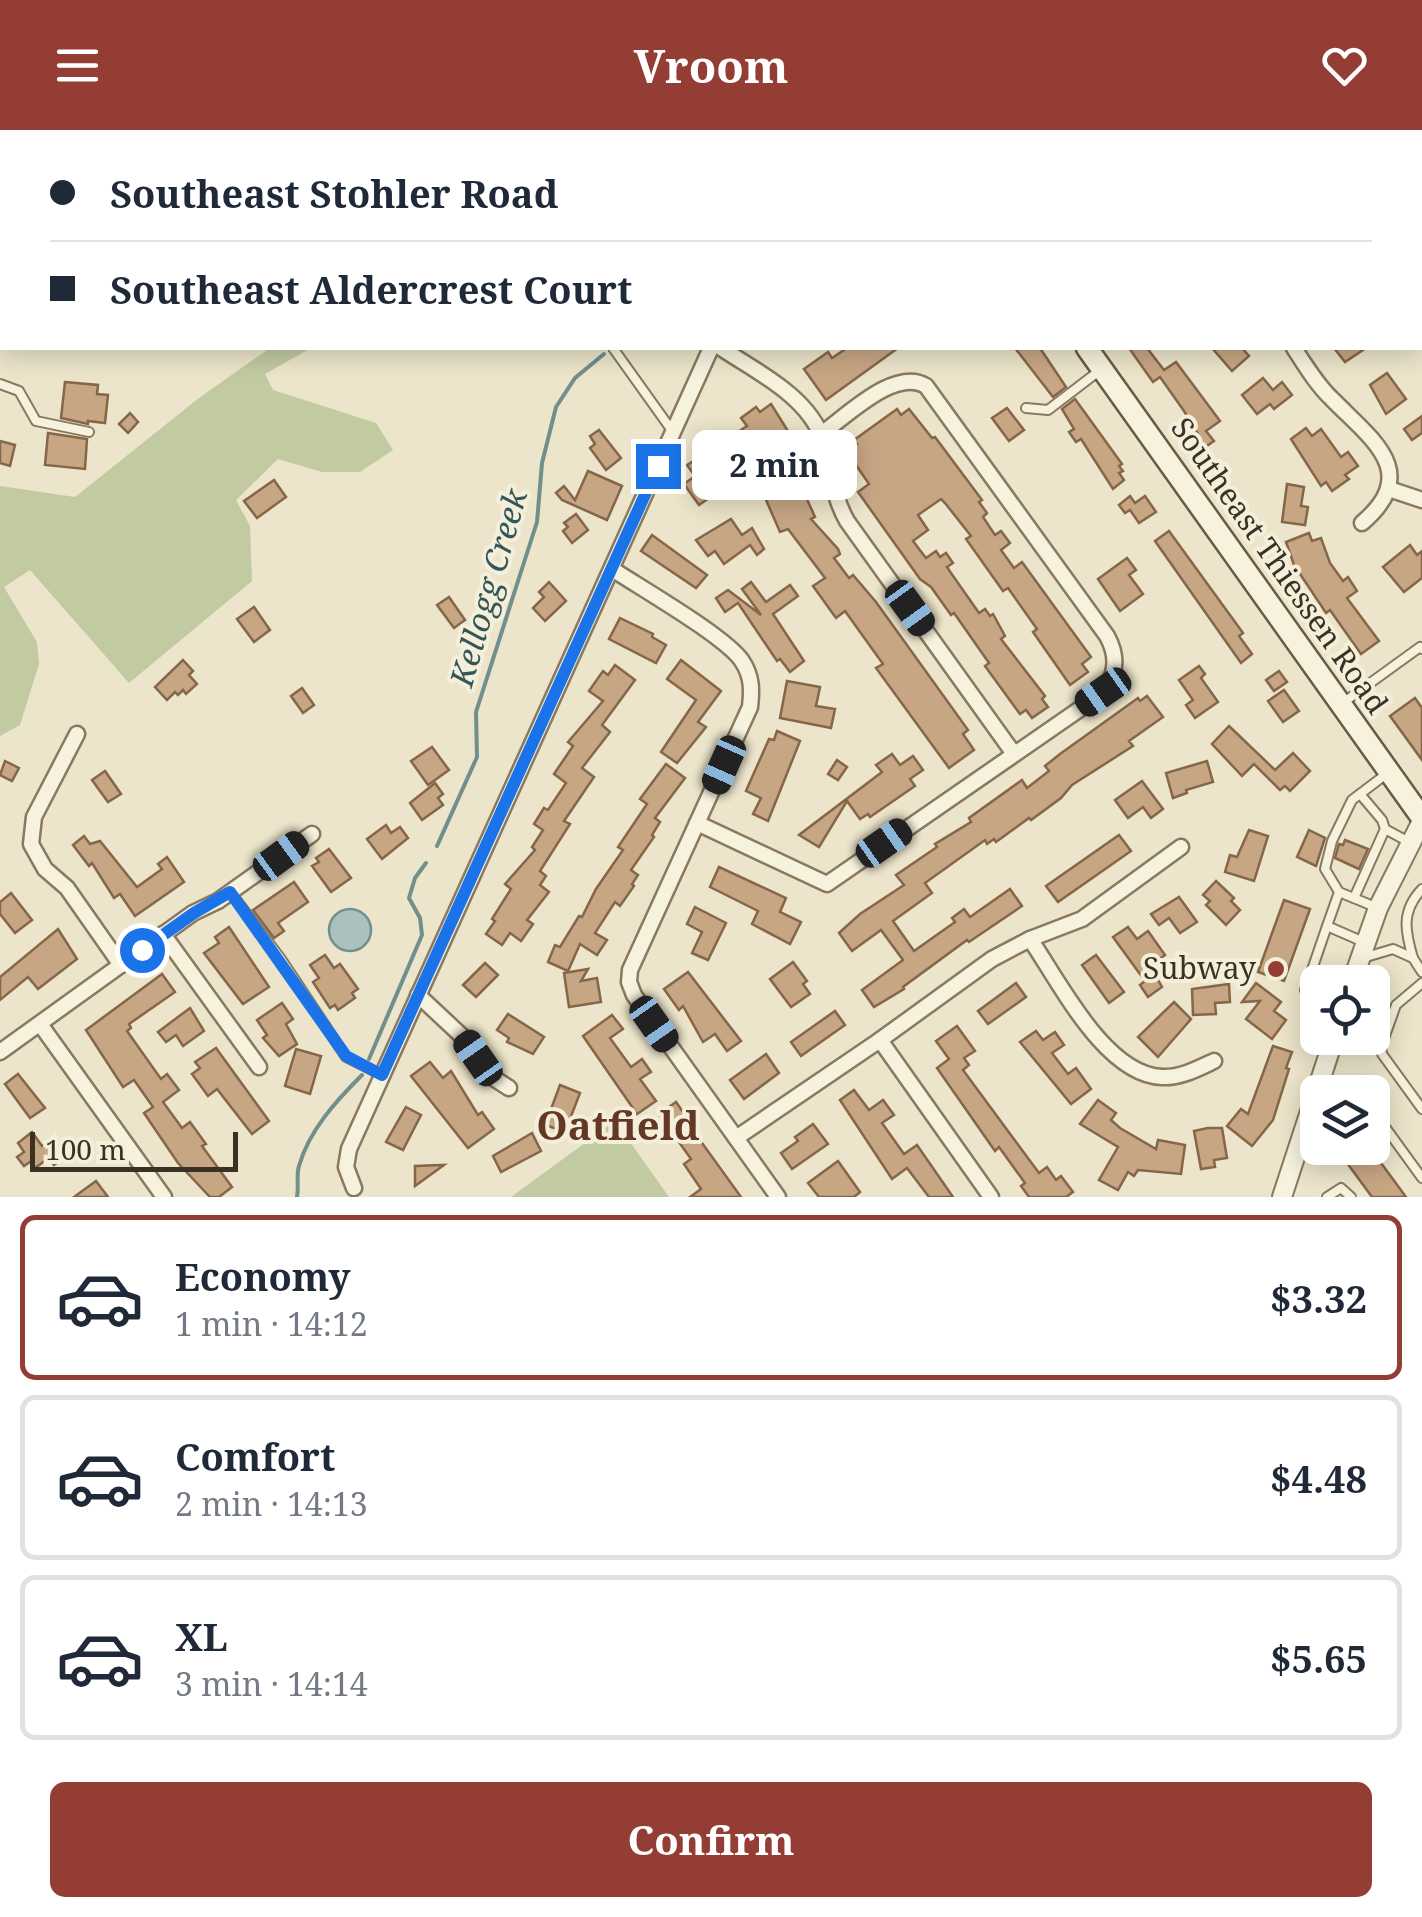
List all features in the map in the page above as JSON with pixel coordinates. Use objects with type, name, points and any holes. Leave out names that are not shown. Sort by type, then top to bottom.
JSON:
[{"type":"main road","name":"Southeast Thiessen Road","points":[[1088,350],[1422,820]]},
{"type":"street","points":[[354,1188],[346,1167],[349,1149],[710,350]]},
{"type":"street","points":[[725,350],[798,402],[821,434],[836,501],[847,521],[1014,754]]},
{"type":"street","points":[[1295,350],[1330,397],[1384,451],[1393,476],[1392,490],[1385,504],[1362,523]]},
{"type":"street","points":[[697,823],[827,884],[1108,686],[1116,664],[1107,636],[926,386],[918,381],[900,380],[821,434]]},
{"type":"street","points":[[1392,490],[1422,500]]},
{"type":"street","points":[[612,569],[731,648],[749,674],[750,707],[630,970],[628,982],[634,996],[778,1197]]},
{"type":"street","points":[[77,734],[34,817],[31,844],[45,869],[67,888],[121,965]]},
{"type":"street","points":[[1358,965],[1378,908],[1422,820]]},
{"type":"street","points":[[0,1052],[163,934],[312,834]]},
{"type":"street","points":[[736,1138],[992,959],[1082,919],[1181,847]]},
{"type":"street","points":[[163,934],[259,1067]]},
{"type":"street","points":[[1030,939],[1097,1037],[1128,1065],[1163,1078],[1182,1075],[1214,1061]]},
{"type":"street","points":[[418,996],[465,1039],[492,1077],[509,1088]]},
{"type":"street","points":[[40,1024],[164,1197]]},
{"type":"street","points":[[880,1040],[991,1197]]},
{"type":"street","points":[[1282,1197],[1300,1153]]},
{"type":"lane","points":[[614,350],[673,432]]},
{"type":"lane","points":[[1026,408],[1048,410],[1102,368]]},
{"type":"lane","points":[[0,384],[19,391],[36,421],[89,432]]},
{"type":"lane","points":[[1341,704],[1420,647],[1422,650]]},
{"type":"lane","points":[[1378,908],[1339,892],[1326,869],[1332,840],[1352,800],[1388,772]]},
{"type":"lane","points":[[1354,898],[1385,829],[1360,794]]},
{"type":"lane","points":[[1385,829],[1409,842]]},
{"type":"lane","points":[[1422,889],[1413,898],[1406,920],[1412,958],[1422,972]]},
{"type":"lane","points":[[230,892],[346,1056],[382,1075]]},
{"type":"lane","points":[[1314,965],[1339,892]]},
{"type":"lane","points":[[1327,926],[1366,943]]},
{"type":"lane","points":[[1359,962],[1370,953],[1393,949],[1412,958]]},
{"type":"lane","points":[[1422,983],[1396,1005],[1380,1047],[1422,1109]]},
{"type":"lane","points":[[1390,1134],[1422,1178]]},
{"type":"lane","points":[[1326,1197],[1341,1188],[1352,1197]]},
{"type":"green space","points":[[267,350],[307,350],[265,374],[273,390],[376,423],[393,450],[360,472],[322,472],[278,459],[236,500],[250,526],[252,581],[129,683],[30,570],[4,587],[37,642],[39,664],[20,725],[0,736],[0,486],[75,497],[199,398]]},
{"type":"green space","points":[[615,1121],[669,1197],[511,1197]]},
{"type":"water","points":[[350,909],[365,915],[371,930],[365,945],[350,951],[335,945],[329,930],[335,915]]},
{"type":"building","points":[[844,350],[895,350],[826,400],[804,369],[828,352],[832,358]]},
{"type":"building","points":[[1017,350],[1041,350],[1066,387],[1053,397]]},
{"type":"building","points":[[1130,350],[1149,350],[1164,370],[1176,362],[1220,421],[1206,431],[1214,441],[1201,450],[1192,438],[1198,434],[1160,377],[1153,382]]},
{"type":"building","points":[[1214,350],[1244,350],[1249,356],[1232,371]]},
{"type":"building","points":[[1336,350],[1363,350],[1345,362]]},
{"type":"building","points":[[1387,373],[1406,399],[1386,414],[1370,385]]},
{"type":"building","points":[[1263,378],[1273,390],[1282,382],[1292,395],[1274,409],[1270,404],[1257,414],[1242,395]]},
{"type":"building","points":[[65,382],[98,385],[97,394],[108,395],[105,423],[61,418]]},
{"type":"building","points":[[1075,399],[1122,464],[1119,466],[1123,471],[1119,473],[1124,480],[1113,489],[1081,439],[1076,442],[1069,432],[1074,429],[1062,409]]},
{"type":"building","points":[[771,404],[796,444],[793,446],[801,464],[789,469],[815,517],[811,519],[838,549],[840,554],[834,558],[876,602],[968,730],[963,734],[974,750],[949,768],[876,668],[883,664],[845,611],[836,618],[813,586],[825,578],[788,529],[780,532],[766,500],[785,492],[762,438],[711,473],[722,489],[699,505],[684,484],[695,476],[687,465],[747,426],[741,418],[756,407],[760,412]]},
{"type":"building","points":[[1007,408],[1024,430],[1009,441],[992,418]]},
{"type":"building","points":[[897,409],[901,415],[909,409],[935,437],[982,500],[979,502],[987,513],[983,517],[995,535],[1001,531],[1010,543],[1001,550],[1014,568],[1022,562],[1091,657],[1082,664],[1088,672],[1070,685],[1033,632],[1037,629],[1008,588],[1003,591],[966,539],[971,536],[945,503],[941,499],[918,515],[928,530],[913,541],[926,558],[936,551],[940,557],[946,553],[953,563],[947,567],[951,573],[979,613],[985,609],[990,616],[993,614],[1005,636],[1001,639],[1045,696],[1042,699],[1048,707],[1032,718],[1026,710],[1020,714],[985,666],[989,663],[954,613],[951,615],[931,587],[920,579],[858,492],[869,484],[847,452],[857,444],[854,440]]},
{"type":"building","points":[[130,413],[138,422],[128,433],[119,424]]},
{"type":"building","points":[[1422,416],[1422,433],[1412,440],[1404,429]]},
{"type":"building","points":[[1306,428],[1312,436],[1321,429],[1341,457],[1348,452],[1358,466],[1345,475],[1349,479],[1332,491],[1326,482],[1321,486],[1291,439]]},
{"type":"building","points":[[599,430],[621,458],[606,470],[590,448],[595,444],[590,436]]},
{"type":"building","points":[[48,433],[87,439],[85,469],[45,465]]},
{"type":"building","points":[[0,441],[15,445],[10,466],[0,463]]},
{"type":"building","points":[[588,471],[622,486],[607,520],[562,500],[556,493],[564,486],[575,500]]},
{"type":"building","points":[[274,480],[286,497],[257,518],[244,501]]},
{"type":"building","points":[[1287,484],[1304,487],[1301,506],[1308,507],[1305,525],[1282,522]]},
{"type":"building","points":[[1130,496],[1135,503],[1145,496],[1156,512],[1139,523],[1130,510],[1125,513],[1119,505]]},
{"type":"building","points":[[576,514],[588,530],[572,543],[563,531],[568,527],[564,523]]},
{"type":"building","points":[[731,519],[742,535],[752,528],[764,549],[757,555],[750,545],[724,564],[715,551],[708,556],[696,540]]},
{"type":"building","points":[[1169,531],[1243,633],[1239,636],[1252,654],[1241,663],[1155,541]]},
{"type":"building","points":[[1309,533],[1312,541],[1321,538],[1330,563],[1343,581],[1348,577],[1357,591],[1347,598],[1379,641],[1361,654],[1330,610],[1326,613],[1294,565],[1286,542]]},
{"type":"building","points":[[652,535],[707,575],[696,588],[641,551]]},
{"type":"building","points":[[1410,545],[1417,555],[1422,551],[1422,578],[1404,592],[1383,567]]},
{"type":"building","points":[[1127,558],[1136,570],[1129,575],[1143,594],[1120,611],[1098,579]]},
{"type":"building","points":[[549,582],[566,601],[545,621],[533,608],[544,597],[539,592]]},
{"type":"building","points":[[751,582],[766,602],[790,585],[798,596],[773,614],[804,661],[790,672],[780,659],[777,661],[738,603],[725,612],[716,598],[728,590],[761,615],[742,589]]},
{"type":"building","points":[[449,597],[465,620],[454,628],[437,605]]},
{"type":"building","points":[[254,607],[270,630],[254,642],[237,619]]},
{"type":"building","points":[[620,618],[666,645],[656,663],[609,639]]},
{"type":"building","points":[[183,660],[193,671],[189,675],[197,684],[186,694],[183,690],[178,695],[175,692],[167,700],[155,687]]},
{"type":"building","points":[[681,660],[721,691],[698,722],[706,727],[677,763],[661,752],[696,700],[667,679]]},
{"type":"building","points":[[615,665],[635,680],[602,725],[610,732],[582,768],[594,777],[564,821],[570,824],[540,871],[546,876],[540,885],[549,892],[527,920],[533,924],[521,941],[510,933],[502,945],[486,934],[511,889],[505,884],[535,850],[532,847],[543,830],[534,824],[566,783],[554,774],[573,746],[568,742],[603,701],[589,691],[603,671],[608,675]]},
{"type":"building","points":[[1199,666],[1205,674],[1201,678],[1218,702],[1195,718],[1186,705],[1193,700],[1179,680]]},
{"type":"building","points":[[1279,671],[1287,682],[1274,691],[1266,680]]},
{"type":"building","points":[[787,681],[820,687],[816,706],[835,709],[831,728],[780,718]]},
{"type":"building","points":[[302,688],[314,705],[303,713],[291,696]]},
{"type":"building","points":[[1284,690],[1299,711],[1283,722],[1268,701]]},
{"type":"building","points":[[1147,696],[1163,717],[1129,741],[1133,746],[1072,785],[1031,820],[996,842],[994,839],[987,844],[985,840],[925,883],[932,893],[893,921],[914,951],[955,922],[952,918],[964,909],[970,917],[1010,889],[1022,906],[874,1007],[862,990],[903,960],[881,930],[852,951],[839,933],[904,885],[896,875],[937,847],[935,844],[971,822],[969,818],[1022,780],[1027,788],[1049,771],[1045,766],[1060,754],[1138,698],[1140,701]]},
{"type":"building","points":[[1415,698],[1422,708],[1422,760],[1390,716]]},
{"type":"building","points":[[1229,726],[1275,770],[1293,753],[1310,771],[1290,791],[1285,786],[1280,790],[1254,764],[1242,776],[1212,744]]},
{"type":"building","points":[[777,731],[800,741],[768,821],[753,814],[761,798],[746,791],[769,739],[774,740]]},
{"type":"building","points":[[432,747],[449,770],[428,785],[411,761]]},
{"type":"building","points":[[892,754],[900,765],[913,756],[923,770],[910,779],[915,786],[870,817],[868,814],[860,819],[847,801],[819,847],[799,835],[882,772],[876,765]]},
{"type":"building","points":[[837,760],[847,767],[838,780],[828,774]]},
{"type":"building","points":[[5,761],[19,768],[12,781],[0,775]]},
{"type":"building","points":[[1207,761],[1213,782],[1173,798],[1166,773]]},
{"type":"building","points":[[666,764],[685,778],[655,818],[660,822],[654,837],[631,870],[638,875],[634,886],[620,906],[615,902],[595,933],[607,940],[597,955],[580,944],[568,971],[548,962],[555,945],[560,947],[579,916],[582,917],[623,850],[618,847],[647,804],[640,799]]},
{"type":"building","points":[[105,771],[121,794],[108,802],[92,780]]},
{"type":"building","points":[[1142,781],[1163,809],[1151,818],[1143,807],[1128,818],[1115,800]]},
{"type":"building","points":[[435,783],[443,794],[438,798],[443,805],[422,820],[410,803]]},
{"type":"building","points":[[386,825],[391,833],[400,827],[408,838],[382,859],[367,839]]},
{"type":"building","points":[[1249,830],[1268,836],[1254,881],[1225,872],[1230,855],[1237,857]]},
{"type":"building","points":[[1309,830],[1325,838],[1316,866],[1297,857]]},
{"type":"building","points":[[1119,835],[1131,851],[1058,902],[1046,886]]},
{"type":"building","points":[[84,836],[90,844],[100,841],[137,887],[162,869],[158,864],[167,857],[184,882],[135,916],[120,894],[114,898],[92,863],[89,866],[73,845]]},
{"type":"building","points":[[1345,840],[1368,849],[1359,869],[1335,858],[1339,844],[1343,845]]},
{"type":"building","points":[[329,849],[351,878],[331,892],[312,866]]},
{"type":"building","points":[[719,867],[786,898],[780,912],[801,922],[790,944],[752,924],[758,911],[710,887]]},
{"type":"building","points":[[1216,881],[1234,898],[1231,901],[1240,910],[1226,925],[1206,905],[1210,901],[1203,895]]},
{"type":"building","points":[[294,882],[308,902],[278,923],[284,931],[274,938],[253,910]]},
{"type":"building","points":[[11,893],[32,920],[15,933],[0,914],[0,902]]},
{"type":"building","points":[[1179,897],[1197,922],[1180,933],[1169,918],[1159,925],[1151,914]]},
{"type":"building","points":[[1284,900],[1310,909],[1284,981],[1258,972]]},
{"type":"building","points":[[695,907],[726,923],[708,960],[692,953],[702,932],[687,924]]},
{"type":"building","points":[[229,927],[269,987],[243,1004],[204,953],[219,943],[215,937]]},
{"type":"building","points":[[1128,927],[1137,939],[1148,931],[1165,955],[1150,966],[1162,987],[1148,997],[1140,985],[1145,981],[1113,937]]},
{"type":"building","points":[[58,929],[77,959],[38,989],[28,977],[0,1000],[0,977]]},
{"type":"building","points":[[325,955],[334,968],[340,964],[358,989],[352,993],[355,998],[338,1010],[335,1005],[330,1008],[313,982],[319,978],[310,965]]},
{"type":"building","points":[[1096,955],[1124,992],[1109,1003],[1082,965]]},
{"type":"building","points":[[793,962],[807,981],[803,984],[810,994],[791,1007],[770,979]]},
{"type":"building","points":[[485,963],[498,975],[476,997],[463,985]]},
{"type":"building","points":[[588,969],[581,981],[597,978],[601,1002],[569,1007],[564,973]]},
{"type":"building","points":[[688,972],[741,1041],[727,1051],[715,1034],[703,1042],[683,1006],[679,1010],[664,989]]},
{"type":"building","points":[[162,974],[175,992],[129,1024],[131,1028],[127,1031],[161,1079],[167,1074],[179,1090],[163,1102],[182,1128],[190,1122],[232,1187],[219,1197],[210,1197],[178,1163],[144,1113],[153,1107],[134,1080],[123,1087],[86,1030]]},
{"type":"building","points":[[1016,983],[1026,997],[988,1024],[978,1011]]},
{"type":"building","points":[[1256,983],[1281,1002],[1274,1011],[1286,1020],[1272,1039],[1246,1019],[1260,1001],[1242,1002]]},
{"type":"building","points":[[1229,984],[1230,1002],[1215,1003],[1216,1014],[1193,1015],[1192,989]]},
{"type":"building","points":[[1174,1002],[1191,1019],[1158,1057],[1138,1037]]},
{"type":"building","points":[[282,1003],[293,1019],[286,1024],[297,1044],[279,1056],[263,1038],[267,1035],[257,1020]]},
{"type":"building","points":[[190,1008],[204,1031],[183,1046],[176,1035],[166,1042],[158,1032]]},
{"type":"building","points":[[835,1011],[845,1025],[801,1056],[791,1042]]},
{"type":"building","points":[[508,1014],[544,1037],[533,1054],[507,1042],[509,1038],[497,1030]]},
{"type":"building","points":[[612,1015],[623,1029],[610,1038],[631,1067],[642,1059],[651,1072],[640,1079],[656,1101],[637,1114],[583,1036]]},
{"type":"building","points":[[957,1026],[975,1051],[964,1058],[969,1065],[963,1070],[1039,1173],[1047,1167],[1056,1180],[1061,1176],[1073,1192],[1066,1197],[1029,1197],[1021,1186],[1025,1183],[999,1147],[995,1151],[937,1068],[949,1059],[936,1041]]},
{"type":"building","points":[[1036,1031],[1043,1040],[1055,1032],[1064,1045],[1052,1053],[1068,1074],[1076,1068],[1091,1089],[1071,1104],[1020,1042]]},
{"type":"building","points":[[1273,1046],[1292,1052],[1286,1068],[1289,1069],[1273,1120],[1252,1146],[1227,1126],[1241,1109],[1248,1114]]},
{"type":"building","points":[[216,1048],[269,1121],[252,1134],[217,1089],[208,1096],[192,1074],[200,1068],[195,1062]]},
{"type":"building","points":[[296,1049],[321,1056],[310,1094],[285,1086]]},
{"type":"building","points":[[766,1054],[779,1073],[744,1099],[730,1080]]},
{"type":"building","points":[[430,1062],[443,1078],[451,1071],[478,1115],[482,1112],[494,1129],[468,1148],[411,1076]]},
{"type":"building","points":[[18,1074],[45,1108],[30,1118],[5,1084]]},
{"type":"building","points":[[560,1085],[580,1093],[565,1132],[545,1125]]},
{"type":"building","points":[[854,1090],[869,1110],[883,1100],[894,1115],[882,1123],[904,1154],[917,1145],[953,1197],[929,1197],[907,1168],[892,1179],[840,1100]]},
{"type":"building","points":[[1098,1100],[1116,1113],[1111,1120],[1120,1128],[1156,1149],[1158,1140],[1185,1145],[1181,1174],[1138,1170],[1134,1176],[1128,1172],[1118,1190],[1099,1180],[1118,1147],[1080,1124]]},
{"type":"building","points":[[676,1102],[741,1197],[690,1197],[701,1189],[684,1164],[691,1159],[659,1114]]},
{"type":"building","points":[[406,1107],[421,1115],[403,1150],[386,1142]]},
{"type":"building","points":[[813,1124],[828,1144],[792,1169],[781,1153]]},
{"type":"building","points":[[1222,1128],[1227,1158],[1214,1160],[1215,1167],[1201,1169],[1194,1131]]},
{"type":"building","points":[[32,1132],[42,1146],[53,1138],[66,1156],[54,1165],[49,1158],[35,1168],[30,1162],[24,1166],[17,1157],[24,1152],[18,1143]]},
{"type":"building","points":[[532,1133],[541,1151],[501,1172],[493,1156]]},
{"type":"building","points":[[838,1161],[860,1192],[854,1197],[819,1197],[808,1183]]},
{"type":"building","points":[[444,1165],[415,1186],[415,1166]]},
{"type":"building","points":[[1348,1165],[1382,1165],[1406,1197],[1372,1197]]},
{"type":"building","points":[[96,1181],[108,1197],[74,1197]]},
{"type":"waterway","name":"Kellogg Creek","points":[[437,846],[477,757],[476,712],[537,522],[542,463],[556,407],[575,378],[604,354]]},
{"type":"waterway","name":"Kellogg Creek","points":[[369,1059],[422,935],[420,918],[409,898],[415,878],[426,863]]},
{"type":"waterway","name":"Kellogg Creek","points":[[297,1197],[298,1170],[310,1140],[334,1105],[362,1075]]},
{"type":"place","name":"Subway","points":[[1276,969]]},
{"type":"district","name":"Oatfield","points":[[618,1126]]},
{"type":"route","points":[[142,950],[230,892],[346,1056],[382,1075],[658,466]]}]
